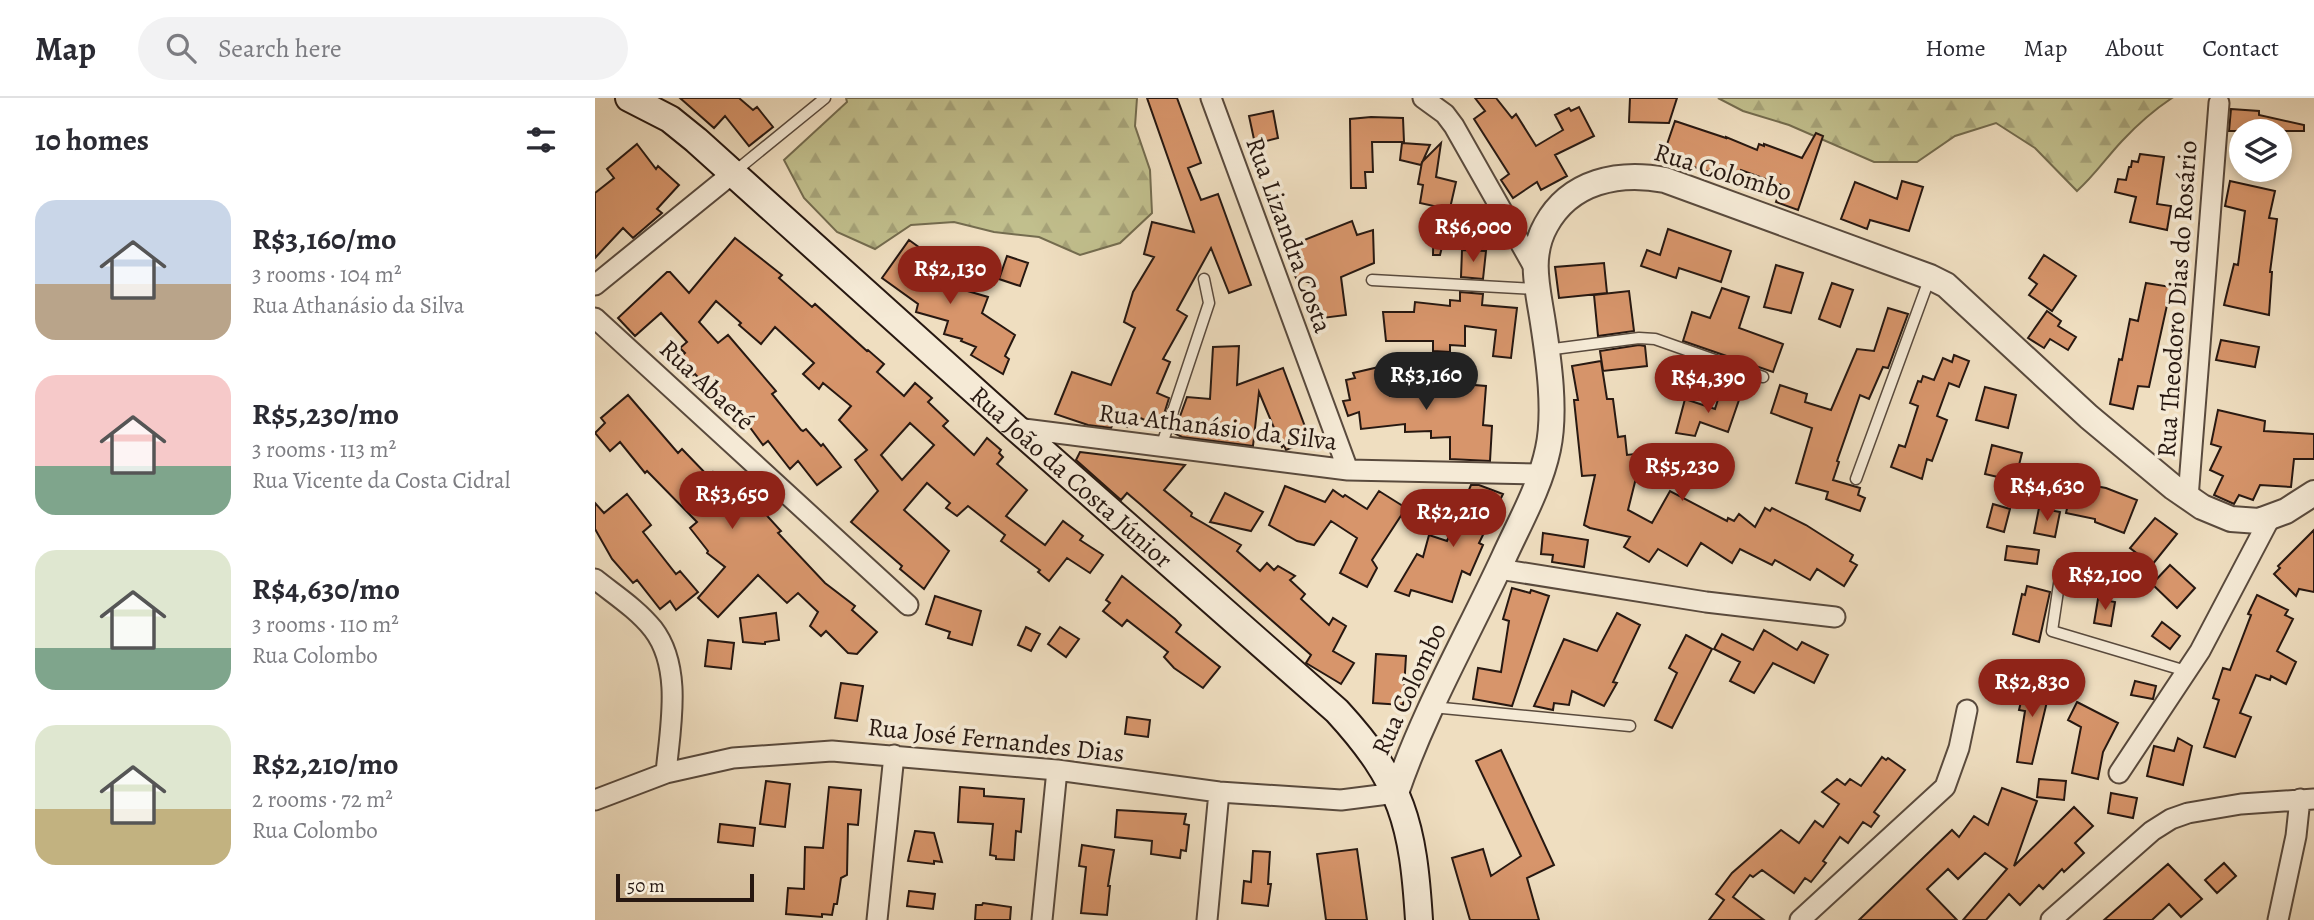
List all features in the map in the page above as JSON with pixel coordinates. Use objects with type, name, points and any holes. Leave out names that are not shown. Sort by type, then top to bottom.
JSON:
[{"type":"main road","name":"Rua João da Costa Júnior","points":[[629,98],[670,119],[733,173],[1016,428],[1337,711],[1377,758],[1396,793],[1411,839],[1419,920]]},
{"type":"street","name":"Rua Lizandra Costa","points":[[1210,98],[1348,470]]},
{"type":"street","points":[[1423,98],[1445,114],[1454,125],[1536,279]]},
{"type":"street","name":"Rua Theodoro Dias do Rosário","points":[[2188,498],[2219,103]]},
{"type":"street","points":[[595,285],[733,173]]},
{"type":"street","name":"Rua Colombo","points":[[1396,793],[1414,744],[1499,569],[1541,474],[1551,433],[1546,350],[1536,279],[1540,238],[1560,206],[1582,188],[1593,183],[1620,176],[1665,180],[1930,277],[1958,294],[2089,416],[2188,498],[2218,516],[2247,522],[2270,518],[2314,493]]},
{"type":"street","name":"Rua Abaeté","points":[[595,318],[908,605]]},
{"type":"street","name":"Rua Athanásio da Silva","points":[[1016,428],[1348,470],[1541,474]]},
{"type":"street","points":[[2119,773],[2200,651],[2270,518]]},
{"type":"street","points":[[1499,569],[1706,602],[1835,617]]},
{"type":"street","points":[[595,579],[637,612],[654,631],[665,651],[670,669],[671,706],[666,773]]},
{"type":"street","points":[[1800,920],[1945,787],[1959,748],[1967,710]]},
{"type":"street","name":"Rua José Fernandes Dias","points":[[595,800],[666,773],[733,758],[832,751],[1057,770],[1219,792],[1341,800],[1396,793]]},
{"type":"street","points":[[877,920],[894,755]]},
{"type":"street","points":[[1042,920],[1057,770]]},
{"type":"street","points":[[1207,920],[1219,792]]},
{"type":"street","points":[[2051,920],[2152,831],[2171,818],[2222,807],[2307,799],[2278,920]]},
{"type":"lane","points":[[733,173],[825,98]]},
{"type":"lane","points":[[1856,479],[1930,277]]},
{"type":"lane","points":[[1161,448],[1209,303],[1204,279]]},
{"type":"lane","points":[[1372,279],[1536,279]]},
{"type":"lane","points":[[1546,350],[1639,338],[1655,339],[1763,377]]},
{"type":"lane","points":[[2062,564],[2052,631],[2186,671]]},
{"type":"lane","points":[[1432,707],[1630,726]]},
{"type":"green space","points":[[846,98],[1137,98],[1135,126],[1150,170],[1152,213],[1120,243],[1080,255],[1039,237],[994,232],[954,222],[911,225],[875,249],[837,232],[804,198],[784,160],[847,102]]},
{"type":"green space","points":[[1718,98],[2172,98],[2134,129],[2077,191],[2035,148],[1996,123],[1955,136],[1917,162],[1874,162],[1789,125],[1743,111]]},
{"type":"building","points":[[680,98],[739,98],[753,110],[757,107],[773,127],[749,146],[725,116],[714,128]]},
{"type":"building","points":[[1147,98],[1177,98],[1201,163],[1188,168],[1201,200],[1218,194],[1251,285],[1229,293],[1211,248],[1177,310],[1187,316],[1163,359],[1170,362],[1157,393],[1169,398],[1160,427],[1134,415],[1127,427],[1115,420],[1111,428],[1088,425],[1055,414],[1072,372],[1111,385],[1135,328],[1124,322],[1133,292],[1154,257],[1144,254],[1152,222],[1194,232]]},
{"type":"building","points":[[1475,98],[1496,98],[1512,118],[1516,114],[1536,146],[1563,130],[1555,115],[1569,108],[1571,111],[1579,107],[1594,136],[1555,155],[1567,176],[1541,190],[1537,182],[1513,198],[1501,180],[1509,174],[1474,119],[1485,111]]},
{"type":"building","points":[[1630,98],[1677,98],[1669,123],[1629,122]]},
{"type":"building","points":[[2231,109],[2259,111],[2259,115],[2277,119],[2230,119]]},
{"type":"building","points":[[1273,111],[1278,138],[1255,144],[1249,116]]},
{"type":"building","points":[[1403,118],[1404,142],[1372,142],[1373,172],[1365,172],[1366,188],[1351,188],[1350,119]]},
{"type":"building","points":[[1675,121],[1757,150],[1759,144],[1764,144],[1802,158],[1816,133],[1823,136],[1798,210],[1776,202],[1782,185],[1741,170],[1737,181],[1694,167],[1693,171],[1662,159]]},
{"type":"building","points":[[2292,122],[2304,125],[2304,131],[2292,131]]},
{"type":"building","points":[[1402,143],[1430,145],[1421,165],[1400,160]]},
{"type":"building","points":[[1441,143],[1436,177],[1456,182],[1448,217],[1475,218],[1475,248],[1442,247],[1440,255],[1433,255],[1434,206],[1420,203],[1423,185],[1418,184],[1422,162]]},
{"type":"building","points":[[637,144],[656,169],[658,166],[679,185],[657,209],[662,213],[633,238],[623,228],[595,258],[595,193],[614,178],[607,169]]},
{"type":"building","points":[[2140,154],[2164,157],[2157,204],[2171,206],[2167,230],[2130,222],[2136,197],[2115,192],[2118,179],[2126,180],[2132,161],[2138,162]]},
{"type":"building","points":[[1902,181],[1923,187],[1909,231],[1870,220],[1867,229],[1841,219],[1855,182],[1897,199]]},
{"type":"building","points":[[2230,182],[2275,191],[2269,218],[2277,219],[2270,272],[2269,315],[2224,305],[2234,264],[2238,265],[2245,211],[2225,206]]},
{"type":"building","points":[[1352,221],[1357,235],[1373,230],[1374,263],[1341,277],[1346,315],[1315,319],[1311,283],[1296,278],[1284,248]]},
{"type":"building","points":[[1668,229],[1731,251],[1721,282],[1679,268],[1676,278],[1641,266],[1647,250],[1660,255]]},
{"type":"building","points":[[735,238],[782,275],[779,278],[812,307],[815,304],[884,364],[877,372],[904,396],[915,383],[932,398],[928,402],[948,421],[943,426],[974,455],[987,438],[1001,450],[999,453],[1003,457],[997,464],[1027,490],[1006,516],[1045,545],[1063,521],[1083,536],[1080,540],[1103,555],[1090,573],[1067,558],[1049,581],[1038,572],[1040,570],[1001,541],[1005,535],[968,506],[957,516],[946,508],[950,503],[927,483],[904,510],[949,551],[924,589],[851,522],[878,491],[855,460],[867,450],[839,420],[851,406],[823,383],[819,389],[803,374],[814,363],[775,327],[761,344],[716,301],[699,322],[718,343],[728,335],[776,391],[772,394],[801,430],[806,429],[821,446],[823,444],[841,467],[817,485],[798,461],[790,469],[768,441],[763,445],[743,418],[736,425],[717,402],[719,400],[695,374],[690,377],[677,360],[685,353],[680,348],[687,342],[661,313],[635,336],[618,318],[667,272],[689,293]],"holes":[[[910,423],[934,445],[902,480],[881,455]]]},
{"type":"building","points":[[909,240],[927,253],[921,262],[958,275],[954,287],[988,297],[982,313],[1015,335],[1005,356],[1009,359],[1003,374],[971,355],[976,347],[961,341],[962,339],[944,334],[948,321],[916,312],[918,304],[882,278]]},
{"type":"building","points":[[1462,250],[1486,251],[1483,279],[1461,277]]},
{"type":"building","points":[[2044,255],[2076,276],[2052,311],[2029,295],[2037,284],[2029,278]]},
{"type":"building","points":[[1007,256],[1028,263],[1020,286],[999,279]]},
{"type":"building","points":[[1604,263],[1607,293],[1559,298],[1555,267]]},
{"type":"building","points":[[1776,265],[1803,273],[1791,313],[1764,307]]},
{"type":"building","points":[[1832,283],[1853,290],[1840,327],[1819,319]]},
{"type":"building","points":[[2146,283],[2171,287],[2149,387],[2138,386],[2133,409],[2110,404],[2130,319],[2138,321]]},
{"type":"building","points":[[1722,288],[1749,297],[1739,328],[1783,344],[1773,372],[1683,341],[1692,312],[1710,318]]},
{"type":"building","points":[[1629,291],[1634,331],[1598,336],[1594,295]]},
{"type":"building","points":[[1460,292],[1483,294],[1482,305],[1517,308],[1511,358],[1493,356],[1496,330],[1465,326],[1465,346],[1450,345],[1450,352],[1433,351],[1433,341],[1386,341],[1383,312],[1414,312],[1415,302],[1450,306],[1450,300],[1460,301]]},
{"type":"building","points":[[1888,308],[1908,314],[1888,368],[1883,367],[1869,399],[1860,395],[1833,480],[1860,488],[1858,495],[1865,498],[1860,511],[1826,499],[1828,492],[1796,483],[1812,428],[1771,413],[1780,385],[1807,394],[1805,402],[1831,410],[1857,349],[1874,351]]},
{"type":"building","points":[[2047,311],[2061,321],[2058,326],[2076,337],[2068,350],[2050,339],[2044,348],[2028,338]]},
{"type":"building","points":[[2221,340],[2259,347],[2255,367],[2216,360]]},
{"type":"building","points":[[1239,346],[1237,385],[1283,368],[1310,440],[1286,450],[1284,445],[1282,447],[1259,392],[1253,446],[1182,437],[1174,433],[1187,397],[1210,399],[1213,347]]},
{"type":"building","points":[[1645,346],[1647,366],[1603,371],[1600,351]]},
{"type":"building","points":[[1954,355],[1969,361],[1959,387],[1949,383],[1937,416],[1947,420],[1932,461],[1927,459],[1922,479],[1891,467],[1899,445],[1905,447],[1918,406],[1910,403],[1918,381],[1921,382],[1923,376],[1934,380],[1943,358],[1952,362]]},
{"type":"building","points":[[1601,361],[1607,399],[1613,399],[1618,437],[1625,436],[1627,455],[1643,453],[1646,473],[1637,474],[1628,510],[1652,523],[1670,491],[1727,521],[1728,518],[1734,521],[1739,514],[1755,527],[1765,508],[1770,511],[1772,508],[1806,525],[1853,555],[1850,561],[1857,565],[1844,586],[1817,569],[1810,580],[1775,560],[1772,565],[1740,549],[1732,563],[1701,543],[1687,566],[1658,549],[1649,562],[1624,547],[1630,537],[1584,525],[1595,475],[1582,476],[1574,400],[1578,400],[1572,366]]},
{"type":"building","points":[[1379,367],[1390,396],[1419,395],[1418,382],[1450,380],[1450,383],[1486,386],[1483,425],[1492,426],[1490,461],[1450,459],[1450,437],[1431,438],[1431,431],[1405,432],[1405,424],[1361,429],[1359,412],[1348,416],[1343,401],[1350,400],[1346,380],[1355,378],[1353,373]]},
{"type":"building","points":[[1985,387],[2016,395],[2008,428],[1976,420]]},
{"type":"building","points":[[1721,390],[1740,397],[1728,432],[1700,422],[1695,436],[1676,433],[1685,399],[1715,409]]},
{"type":"building","points":[[628,395],[678,453],[682,449],[709,477],[713,472],[754,512],[759,507],[781,531],[778,533],[825,583],[855,606],[852,610],[877,632],[857,654],[848,653],[826,631],[821,636],[810,626],[818,612],[798,593],[787,603],[758,575],[718,617],[698,598],[725,567],[707,553],[690,528],[697,522],[647,471],[645,473],[620,442],[610,451],[595,433],[605,423],[601,418]]},
{"type":"building","points":[[2218,410],[2265,421],[2264,431],[2314,434],[2314,459],[2294,459],[2291,487],[2260,485],[2253,500],[2239,495],[2234,504],[2214,495],[2223,476],[2210,470],[2221,447],[2211,444]]},
{"type":"building","points":[[1992,445],[2022,453],[2015,481],[1985,474]]},
{"type":"building","points":[[1080,452],[1185,465],[1164,490],[1192,513],[1191,516],[1241,545],[1237,551],[1260,571],[1267,563],[1274,570],[1278,566],[1295,576],[1290,580],[1305,594],[1301,599],[1329,625],[1333,618],[1346,626],[1333,651],[1354,663],[1341,684],[1306,663],[1311,655],[1127,493],[1121,500],[1076,460]]},
{"type":"building","points":[[2073,482],[2106,488],[2137,500],[2124,533],[2095,522],[2095,519],[2066,513]]},
{"type":"building","points":[[1471,485],[1479,485],[1503,494],[1479,543],[1483,545],[1470,575],[1462,571],[1452,602],[1411,590],[1409,596],[1395,591],[1417,554],[1423,557],[1429,535],[1447,541]]},
{"type":"building","points":[[1285,486],[1325,502],[1333,490],[1367,509],[1379,491],[1406,508],[1372,560],[1377,568],[1367,587],[1340,573],[1357,538],[1331,521],[1314,545],[1297,541],[1269,525]]},
{"type":"building","points":[[1225,493],[1263,512],[1251,531],[1210,522]]},
{"type":"building","points":[[627,494],[651,525],[643,532],[676,574],[680,571],[698,592],[676,610],[670,601],[660,609],[637,580],[633,583],[612,559],[595,529],[595,503],[604,513]]},
{"type":"building","points":[[1993,504],[2010,509],[2004,532],[1987,527]]},
{"type":"building","points":[[2039,508],[2060,512],[2055,537],[2034,533]]},
{"type":"building","points":[[2155,518],[2177,534],[2152,565],[2130,548]]},
{"type":"building","points":[[2314,530],[2314,592],[2299,589],[2296,596],[2274,574],[2280,568],[2278,566]]},
{"type":"building","points":[[1543,533],[1588,540],[1584,567],[1552,562],[1553,555],[1541,554]]},
{"type":"building","points":[[2007,546],[2039,550],[2037,564],[2005,560]]},
{"type":"building","points":[[2170,565],[2195,588],[2177,608],[2152,584]]},
{"type":"building","points":[[1122,576],[1175,619],[1181,625],[1176,632],[1220,667],[1203,688],[1174,668],[1164,657],[1168,652],[1127,620],[1122,626],[1103,611],[1110,603],[1106,600]]},
{"type":"building","points":[[2027,586],[2050,592],[2039,642],[2013,634],[2022,594],[2025,595]]},
{"type":"building","points":[[1512,588],[1549,596],[1512,706],[1473,699],[1478,668],[1501,672],[1509,621],[1503,619]]},
{"type":"building","points":[[2257,595],[2288,610],[2285,615],[2293,619],[2277,651],[2296,662],[2286,684],[2271,676],[2270,680],[2256,675],[2240,713],[2251,717],[2235,757],[2204,747],[2219,700],[2213,698],[2223,668],[2230,670]]},
{"type":"building","points":[[935,596],[981,611],[972,645],[948,638],[950,632],[926,624]]},
{"type":"building","points":[[2098,599],[2115,602],[2111,626],[2094,623]]},
{"type":"building","points":[[776,613],[779,640],[765,644],[743,642],[740,618]]},
{"type":"building","points":[[1617,613],[1640,625],[1613,682],[1617,683],[1604,706],[1572,691],[1569,705],[1554,703],[1553,710],[1534,706],[1564,639],[1597,651]]},
{"type":"building","points":[[2162,622],[2180,636],[2170,649],[2152,636]]},
{"type":"building","points":[[1026,627],[1040,634],[1031,651],[1018,645]]},
{"type":"building","points":[[1060,627],[1079,639],[1066,657],[1048,644]]},
{"type":"building","points":[[1764,630],[1797,650],[1802,642],[1828,655],[1814,683],[1773,663],[1754,693],[1730,681],[1740,662],[1714,649],[1722,634],[1753,650]]},
{"type":"building","points":[[1686,635],[1712,649],[1672,728],[1655,720],[1677,673],[1669,668]]},
{"type":"building","points":[[708,640],[734,643],[731,669],[705,666]]},
{"type":"building","points":[[1376,654],[1406,656],[1403,705],[1373,703]]},
{"type":"building","points":[[2027,677],[2050,689],[2032,764],[2017,762],[2025,711],[2019,710]]},
{"type":"building","points":[[2135,681],[2156,686],[2153,699],[2131,695]]},
{"type":"building","points":[[841,683],[863,686],[857,721],[835,718]]},
{"type":"building","points":[[2077,702],[2118,723],[2103,752],[2098,779],[2072,773],[2081,727],[2068,720]]},
{"type":"building","points":[[1127,717],[1150,720],[1148,737],[1125,734]]},
{"type":"building","points":[[2178,738],[2192,746],[2183,785],[2147,776],[2154,746],[2174,751]]},
{"type":"building","points":[[1501,750],[1554,865],[1527,878],[1539,920],[1470,920],[1452,858],[1483,849],[1491,876],[1521,856],[1476,761]]},
{"type":"building","points":[[1882,757],[1905,770],[1874,812],[1879,816],[1871,827],[1863,822],[1848,843],[1840,837],[1823,861],[1826,863],[1811,882],[1805,878],[1794,893],[1762,870],[1753,877],[1750,875],[1733,897],[1764,920],[1709,920],[1724,900],[1716,894],[1732,873],[1781,830],[1799,843],[1815,821],[1823,827],[1839,804],[1822,792],[1837,779],[1845,785],[1850,779],[1861,786]]},
{"type":"building","points":[[2039,779],[2066,781],[2064,800],[2037,797]]},
{"type":"building","points":[[766,781],[790,784],[785,827],[760,824]]},
{"type":"building","points":[[829,787],[861,790],[858,825],[848,824],[847,875],[841,878],[837,904],[834,904],[832,915],[822,914],[822,917],[786,914],[788,888],[804,889],[805,847],[823,848]]},
{"type":"building","points":[[960,787],[984,789],[984,796],[1024,799],[1021,832],[1016,831],[1014,860],[996,859],[996,856],[990,855],[993,824],[958,822]]},
{"type":"building","points":[[2002,788],[2037,801],[2014,866],[2074,807],[2093,826],[2075,843],[2084,853],[2064,872],[2062,869],[2043,889],[2039,885],[2020,905],[2009,894],[1986,920],[1963,920],[2007,869],[1985,853],[1958,879],[1948,869],[1927,889],[1957,920],[1859,920],[1952,830],[1959,837],[1974,816],[1988,825]]},
{"type":"building","points":[[2111,793],[2137,798],[2133,818],[2108,813]]},
{"type":"building","points":[[1117,810],[1186,814],[1184,824],[1189,825],[1186,851],[1181,850],[1180,858],[1151,854],[1152,841],[1115,837]]},
{"type":"building","points":[[720,824],[755,828],[753,846],[718,842]]},
{"type":"building","points":[[915,831],[934,833],[942,862],[934,861],[934,864],[908,861]]},
{"type":"building","points":[[1082,845],[1114,850],[1108,886],[1107,915],[1081,913],[1086,867],[1079,866]]},
{"type":"building","points":[[1357,849],[1367,920],[1326,920],[1317,854]]},
{"type":"building","points":[[1253,851],[1270,852],[1268,884],[1271,884],[1268,906],[1242,903],[1244,881],[1251,882]]},
{"type":"building","points":[[2224,863],[2236,876],[2217,893],[2205,880]]},
{"type":"building","points":[[2168,864],[2202,899],[2181,917],[2169,904],[2152,920],[2104,920]]},
{"type":"building","points":[[909,891],[935,894],[933,909],[907,906]]},
{"type":"building","points":[[983,903],[1011,907],[1010,920],[975,920],[976,905]]}]
